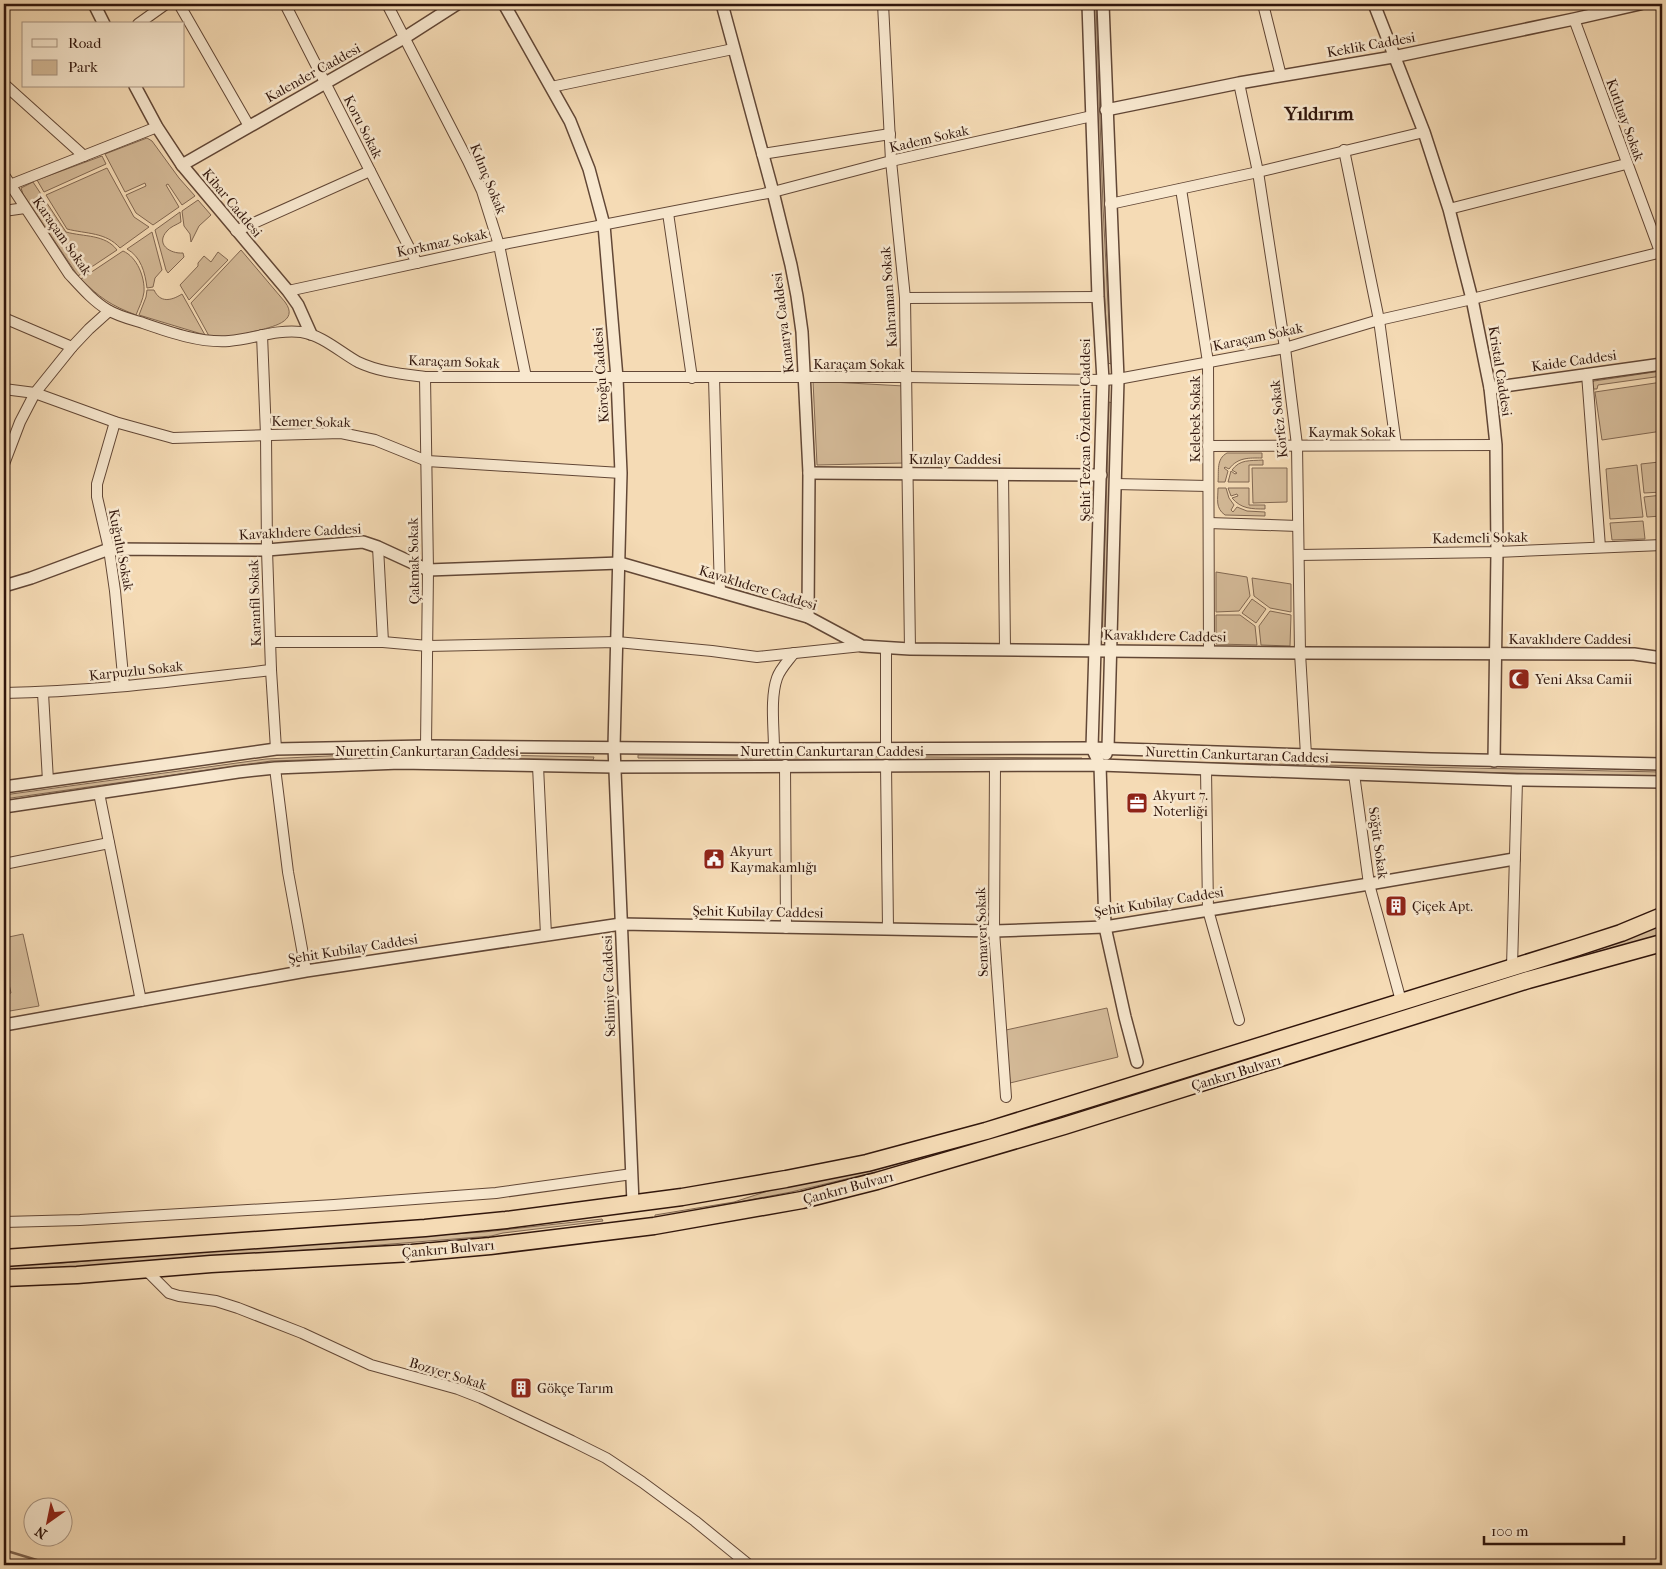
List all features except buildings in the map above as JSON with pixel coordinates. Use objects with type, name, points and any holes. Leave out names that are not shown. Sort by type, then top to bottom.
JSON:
[{"type":"highway","name":"Çankırı Bulvarı","points":[[4,1258],[425,1228],[506,1220],[682,1197],[867,1163],[986,1131],[1586,944],[1662,916]]},
{"type":"highway","name":"Çankırı Bulvarı","points":[[4,1278],[412,1253],[490,1246],[654,1226],[802,1200],[877,1181],[1064,1126],[1519,983],[1662,943]]},
{"type":"street","points":[[94,4],[103,22]]},
{"type":"street","points":[[141,22],[166,4]]},
{"type":"street","points":[[179,4],[250,126]]},
{"type":"street","name":"Koru Sokak","points":[[285,4],[417,263]]},
{"type":"street","name":"Kılınç Sokak","points":[[387,4],[482,191],[498,245],[526,377]]},
{"type":"street","name":"Kalender Caddesi","points":[[182,165],[404,38],[457,4]]},
{"type":"street","name":"Köroğu Caddesi","points":[[504,4],[570,120],[589,169],[604,225],[617,378],[621,473],[614,767]]},
{"type":"street","name":"Kanarya Caddesi","points":[[722,4],[773,192],[797,296],[802,332],[809,473],[808,617]]},
{"type":"street","name":"Kahraman Sokak","points":[[883,4],[891,161],[905,298],[910,649]]},
{"type":"street","name":"Şehit Tezcan Özdemir Caddesi","points":[[1088,4],[1098,297],[1103,380],[1092,748],[1101,765]]},
{"type":"street","points":[[1103,4],[1118,379],[1108,748],[1101,765],[1105,927],[1124,1017],[1137,1062]]},
{"type":"street","points":[[1263,4],[1282,76]]},
{"type":"street","name":"Kristal Caddesi","points":[[1374,4],[1393,57],[1424,132],[1449,209],[1472,299],[1490,388],[1496,445],[1494,761]]},
{"type":"street","name":"Keklik Caddesi","points":[[1106,110],[1239,83],[1393,57],[1574,20],[1640,4]]},
{"type":"street","name":"Kutluay Sokak","points":[[1574,20],[1626,164],[1662,254]]},
{"type":"street","points":[[551,87],[733,49]]},
{"type":"street","name":"Körfez Sokak","points":[[1239,83],[1258,172],[1285,348],[1297,446],[1300,653],[1306,755]]},
{"type":"street","points":[[4,84],[84,156]]},
{"type":"street","name":"Kibar Caddesi","points":[[136,88],[157,127],[182,165],[288,291],[298,305],[311,334]]},
{"type":"street","name":"Kadem Sokak","points":[[668,213],[773,192],[891,161],[1092,116]]},
{"type":"street","points":[[10,185],[157,127]]},
{"type":"street","points":[[1110,204],[1258,172],[1424,132]]},
{"type":"street","points":[[762,154],[890,134]]},
{"type":"street","points":[[1344,150],[1379,320],[1396,445]]},
{"type":"street","points":[[1449,209],[1626,164]]},
{"type":"street","points":[[236,231],[370,171]]},
{"type":"street","name":"Karaçam Sokak","points":[[4,175],[69,274],[82,288],[110,311],[190,338],[228,341],[289,331],[311,334],[359,362],[382,371],[425,377],[1118,379],[1285,348],[1379,320],[1662,254]]},
{"type":"street","name":"Kelebek Sokak","points":[[1181,189],[1208,362],[1209,652]]},
{"type":"street","points":[[4,211],[25,208]]},
{"type":"street","points":[[668,213],[692,378]]},
{"type":"street","name":"Korkmaz Sokak","points":[[288,291],[498,245],[668,213]]},
{"type":"street","points":[[905,298],[1098,297]]},
{"type":"street","points":[[4,464],[20,422],[35,393],[72,347],[110,311]]},
{"type":"street","points":[[4,318],[72,347]]},
{"type":"street","name":"Karanfil Sokak","points":[[262,336],[266,435],[266,550],[276,749]]},
{"type":"street","name":"Kaide Caddesi","points":[[1490,388],[1662,364]]},
{"type":"street","points":[[1587,374],[1600,547]]},
{"type":"street","name":"Çakmak Sokak","points":[[425,377],[428,570],[426,746]]},
{"type":"street","points":[[714,378],[720,592]]},
{"type":"street","name":"Kemer Sokak","points":[[4,389],[35,393],[115,422],[173,438],[341,433],[375,440],[427,461],[621,473]]},
{"type":"street","name":"Kuğulu Sokak","points":[[115,422],[97,484],[99,511],[109,549],[115,591],[124,686]]},
{"type":"street","name":"Kaymak Sokak","points":[[1208,446],[1496,445]]},
{"type":"street","name":"Kızılay Caddesi","points":[[809,473],[1101,475]]},
{"type":"street","points":[[1003,474],[1005,649]]},
{"type":"street","points":[[1115,484],[1208,486]]},
{"type":"street","points":[[1208,523],[1298,526]]},
{"type":"street","name":"Kavaklıdere Caddesi","points":[[4,586],[109,549],[266,550],[363,542],[428,570],[620,563],[808,617],[862,646],[910,649],[1634,654],[1662,658]]},
{"type":"street","name":"Kademeli Sokak","points":[[1299,555],[1496,552],[1662,545]]},
{"type":"street","points":[[378,547],[384,642]]},
{"type":"street","points":[[271,642],[384,642],[428,646],[617,642],[712,651],[752,657],[862,646]]},
{"type":"street","points":[[886,648],[886,748]]},
{"type":"street","points":[[774,749],[774,696],[776,679],[780,670],[794,653]]},
{"type":"street","name":"Karpuzlu Sokak","points":[[4,693],[43,693],[271,670]]},
{"type":"street","points":[[43,693],[48,781]]},
{"type":"street","name":"Nurettin Cankurtaran Caddesi","points":[[4,787],[276,749],[426,746],[774,749],[1108,748],[1494,761],[1662,764]]},
{"type":"street","name":"Nurettin Cankurtaran Caddesi","points":[[4,807],[202,776],[275,768],[375,763],[614,767],[1101,765],[1517,780],[1662,782]]},
{"type":"street","points":[[886,765],[888,929]]},
{"type":"street","name":"Semaver Sokak","points":[[995,765],[994,931],[1006,1097]]},
{"type":"street","points":[[538,766],[546,935]]},
{"type":"street","points":[[785,766],[786,928]]},
{"type":"street","name":"Selimiye Caddesi","points":[[614,767],[633,1203]]},
{"type":"street","points":[[275,768],[288,872],[306,972]]},
{"type":"street","points":[[1206,769],[1208,910],[1239,1020]]},
{"type":"street","name":"Söğüt Sokak","points":[[1354,774],[1370,884],[1402,1001]]},
{"type":"street","points":[[1512,967],[1517,780]]},
{"type":"street","points":[[98,793],[141,1001]]},
{"type":"street","points":[[4,864],[109,843]]},
{"type":"street","name":"Şehit Kubilay Caddesi","points":[[4,1025],[306,972],[621,924],[994,931],[1105,927],[1514,859]]},
{"type":"street","points":[[4,1222],[80,1220],[334,1206],[496,1193],[632,1174]]},
{"type":"street","name":"Çankırı Bulvarı","points":[[4,1254],[29,1256]]},
{"type":"street","name":"Bozyer Sokak","points":[[145,1269],[169,1293],[216,1301],[238,1308],[302,1333],[371,1365],[458,1389],[481,1398],[572,1441],[606,1458],[642,1482],[750,1565]]},
{"type":"green space","points":[[1093,4],[1096,4],[1111,364],[1108,363],[1100,205]]},
{"type":"green space","points":[[147,138],[152,141],[179,178],[195,196],[182,205],[168,184],[166,185],[179,207],[153,225],[136,213],[126,195],[146,186],[145,183],[125,192],[105,154]]},
{"type":"green space","points":[[102,156],[106,164],[44,192],[37,180]]},
{"type":"green space","points":[[107,168],[134,217],[149,227],[120,248],[102,236],[67,229],[46,195]]},
{"type":"green space","points":[[33,182],[66,232],[106,241],[117,250],[78,276],[23,194],[21,188]]},
{"type":"green space","points":[[198,200],[211,215],[199,226],[191,242],[190,234],[184,226],[182,211]]},
{"type":"green space","points":[[180,212],[181,222],[168,230],[164,236],[163,244],[173,252],[183,253],[184,257],[168,273],[155,230]]},
{"type":"green space","points":[[152,232],[162,270],[155,278],[153,287],[147,288],[142,266],[136,256],[127,249]]},
{"type":"green space","points":[[241,250],[285,302],[289,309],[289,314],[282,323],[269,328],[236,336],[209,336],[191,303]]},
{"type":"green space","points":[[123,251],[136,263],[143,280],[142,301],[136,315],[106,300],[81,279]]},
{"type":"green space","points":[[218,252],[228,260],[189,300],[180,285],[198,266],[198,263],[204,256],[211,262]]},
{"type":"green space","points":[[147,290],[154,290],[159,297],[166,300],[182,294],[205,335],[139,315]]},
{"type":"green space","points":[[1661,371],[1662,376],[1598,385],[1597,389],[1593,389],[1592,383],[1594,381]]},
{"type":"green space","points":[[813,381],[904,386],[905,463],[817,465]]},
{"type":"green space","points":[[1662,382],[1662,431],[1602,440],[1595,392]]},
{"type":"green space","points":[[1109,402],[1112,403],[1105,640],[1102,640]]},
{"type":"green space","points":[[1227,453],[1262,453],[1262,458],[1244,459],[1236,462],[1229,469],[1225,467],[1228,471],[1225,482],[1218,482],[1220,462]]},
{"type":"green space","points":[[1263,460],[1263,465],[1249,465],[1249,482],[1228,482],[1231,471],[1235,474],[1237,473],[1232,470],[1238,464],[1246,461]]},
{"type":"green space","points":[[1659,462],[1662,492],[1644,493],[1641,464]]},
{"type":"green space","points":[[1637,465],[1643,517],[1610,519],[1606,469]]},
{"type":"green space","points":[[1252,468],[1287,468],[1287,502],[1253,503]]},
{"type":"green space","points":[[1218,488],[1226,488],[1229,498],[1234,505],[1231,510],[1233,512],[1237,507],[1247,511],[1265,512],[1265,516],[1225,515],[1218,506]]},
{"type":"green space","points":[[1228,488],[1249,488],[1249,505],[1265,505],[1265,509],[1251,508],[1235,502],[1232,498],[1238,496],[1237,494],[1231,496]]},
{"type":"green space","points":[[1662,495],[1662,520],[1661,516],[1647,517],[1644,497]]},
{"type":"green space","points":[[1643,521],[1645,539],[1612,540],[1610,523]]},
{"type":"green space","points":[[1216,572],[1247,577],[1250,596],[1239,611],[1216,612]]},
{"type":"green space","points":[[1252,578],[1291,584],[1291,612],[1270,608],[1254,596]]},
{"type":"green space","points":[[1252,599],[1266,609],[1256,623],[1242,613]]},
{"type":"green space","points":[[1270,611],[1291,615],[1290,646],[1261,645],[1259,626]]},
{"type":"green space","points":[[1216,615],[1240,615],[1255,626],[1257,645],[1216,644]]},
{"type":"green space","points":[[390,753],[594,757],[593,760],[394,757],[271,761],[4,799],[4,795],[266,759]]},
{"type":"green space","points":[[638,755],[1082,758],[1082,762],[638,758]]},
{"type":"green space","points":[[1126,761],[1662,772],[1662,776],[1421,771]]},
{"type":"green space","points":[[1662,925],[1662,936],[918,1162],[791,1192],[655,1218],[655,1215],[734,1202],[771,1190],[836,1176],[1618,942]]},
{"type":"green space","points":[[23,934],[39,1006],[4,1012],[4,995],[11,993],[4,962],[4,938]]},
{"type":"green space","points":[[1107,1008],[1118,1057],[1010,1083],[1006,1030]]},
{"type":"green space","points":[[602,1219],[603,1221],[491,1236],[130,1264],[4,1271],[4,1265],[62,1263],[227,1249],[484,1232]]},
{"type":"waterway","points":[[4,1550],[53,1565]]},
{"type":"waterway","points":[[108,1565],[134,1561],[161,1565]]},
{"type":"place","name":"Yeni Aksa Camii","points":[[1519,679]]},
{"type":"place","name":"Akyurt 7. Noterliği","points":[[1137,803]]},
{"type":"place","name":"Akyurt Kaymakamlığı","points":[[714,859]]},
{"type":"place","name":"Çiçek Apt.","points":[[1396,906]]},
{"type":"place","name":"Gökçe Tarım","points":[[521,1388]]},
{"type":"district","name":"Yıldırım","points":[[1319,114]]}]
